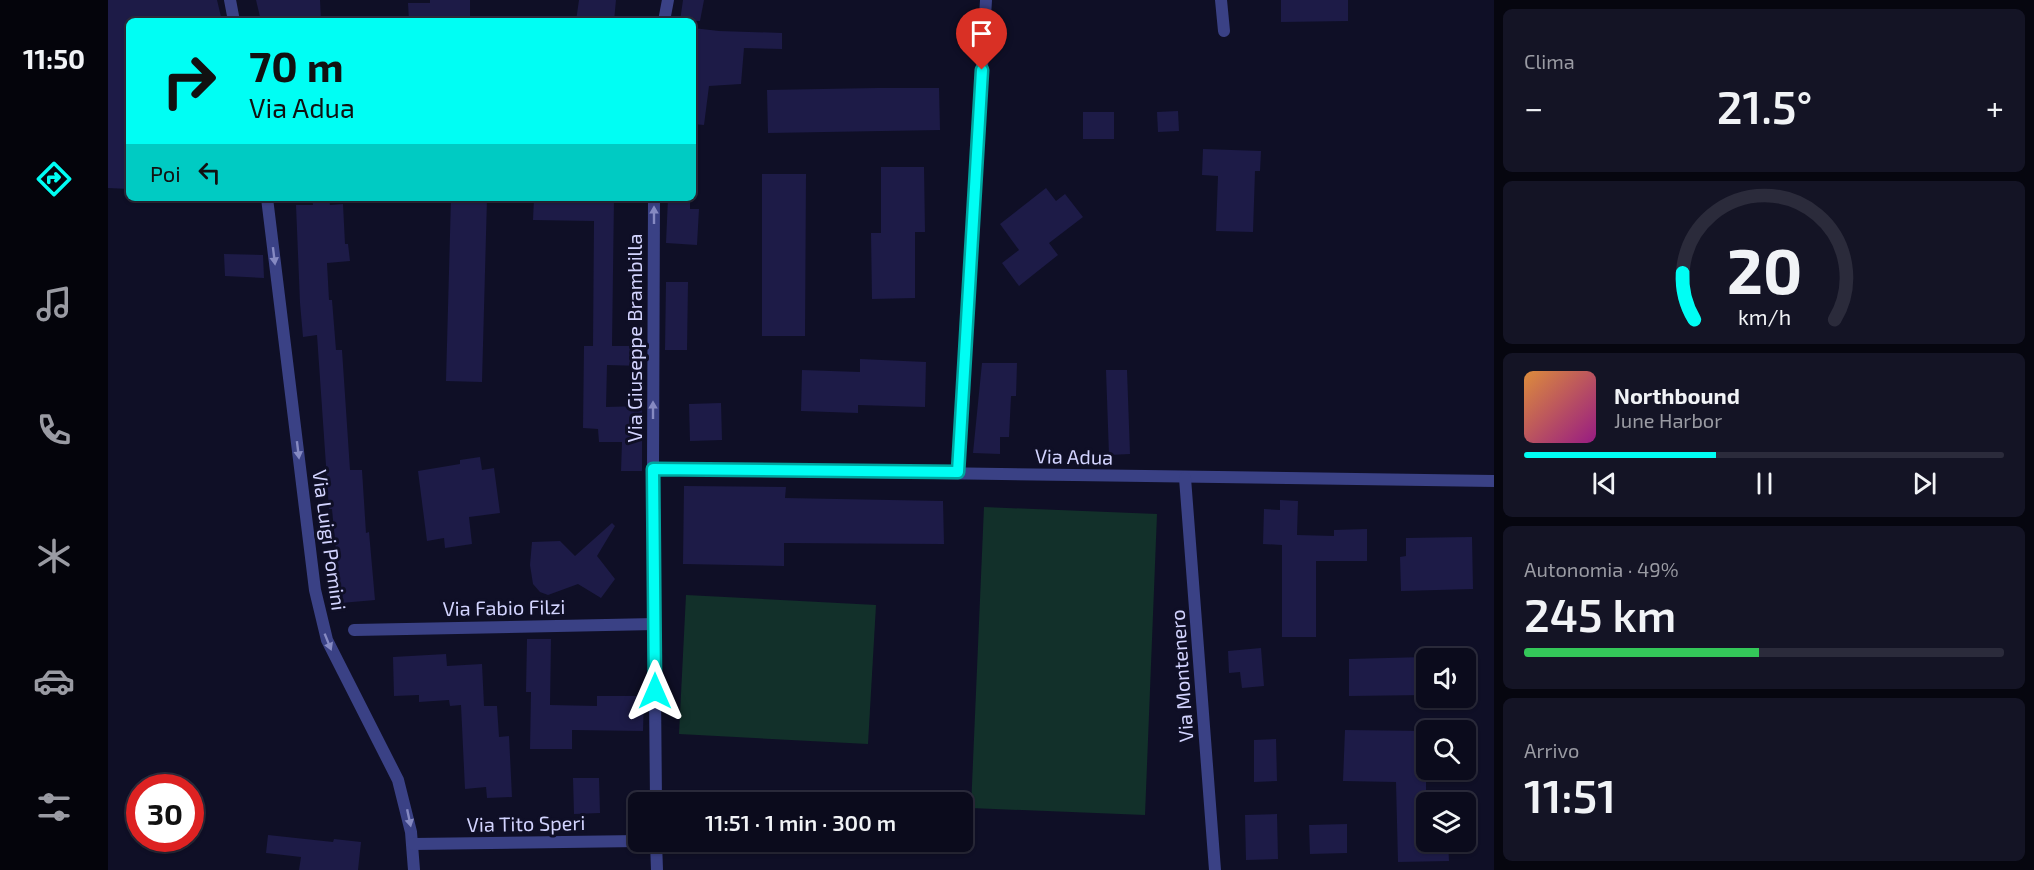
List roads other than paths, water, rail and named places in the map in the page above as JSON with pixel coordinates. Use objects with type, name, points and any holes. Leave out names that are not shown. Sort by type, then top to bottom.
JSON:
[{"type":"street","points":[[230,0],[233,18]]},
{"type":"street","points":[[665,18],[668,0]]},
{"type":"street","points":[[958,472],[986,0]]},
{"type":"street","points":[[1221,0],[1224,31]]},
{"type":"street","name":"Via Luigi Pomini","points":[[267,201],[315,590],[320,615],[332,651],[394,768],[406,808],[413,844],[414,870]]},
{"type":"street","name":"Via Giuseppe Brambilla","points":[[654,201],[653,469],[656,792]]},
{"type":"street","name":"Via Adua","points":[[653,469],[1494,481]]},
{"type":"street","name":"Via Montenero","points":[[1185,478],[1215,870]]},
{"type":"street","name":"Via Fabio Filzi","points":[[354,630],[655,624]]},
{"type":"street","name":"Via Tito Speri","points":[[413,844],[628,841]]},
{"type":"street","points":[[656,852],[657,870]]}]
